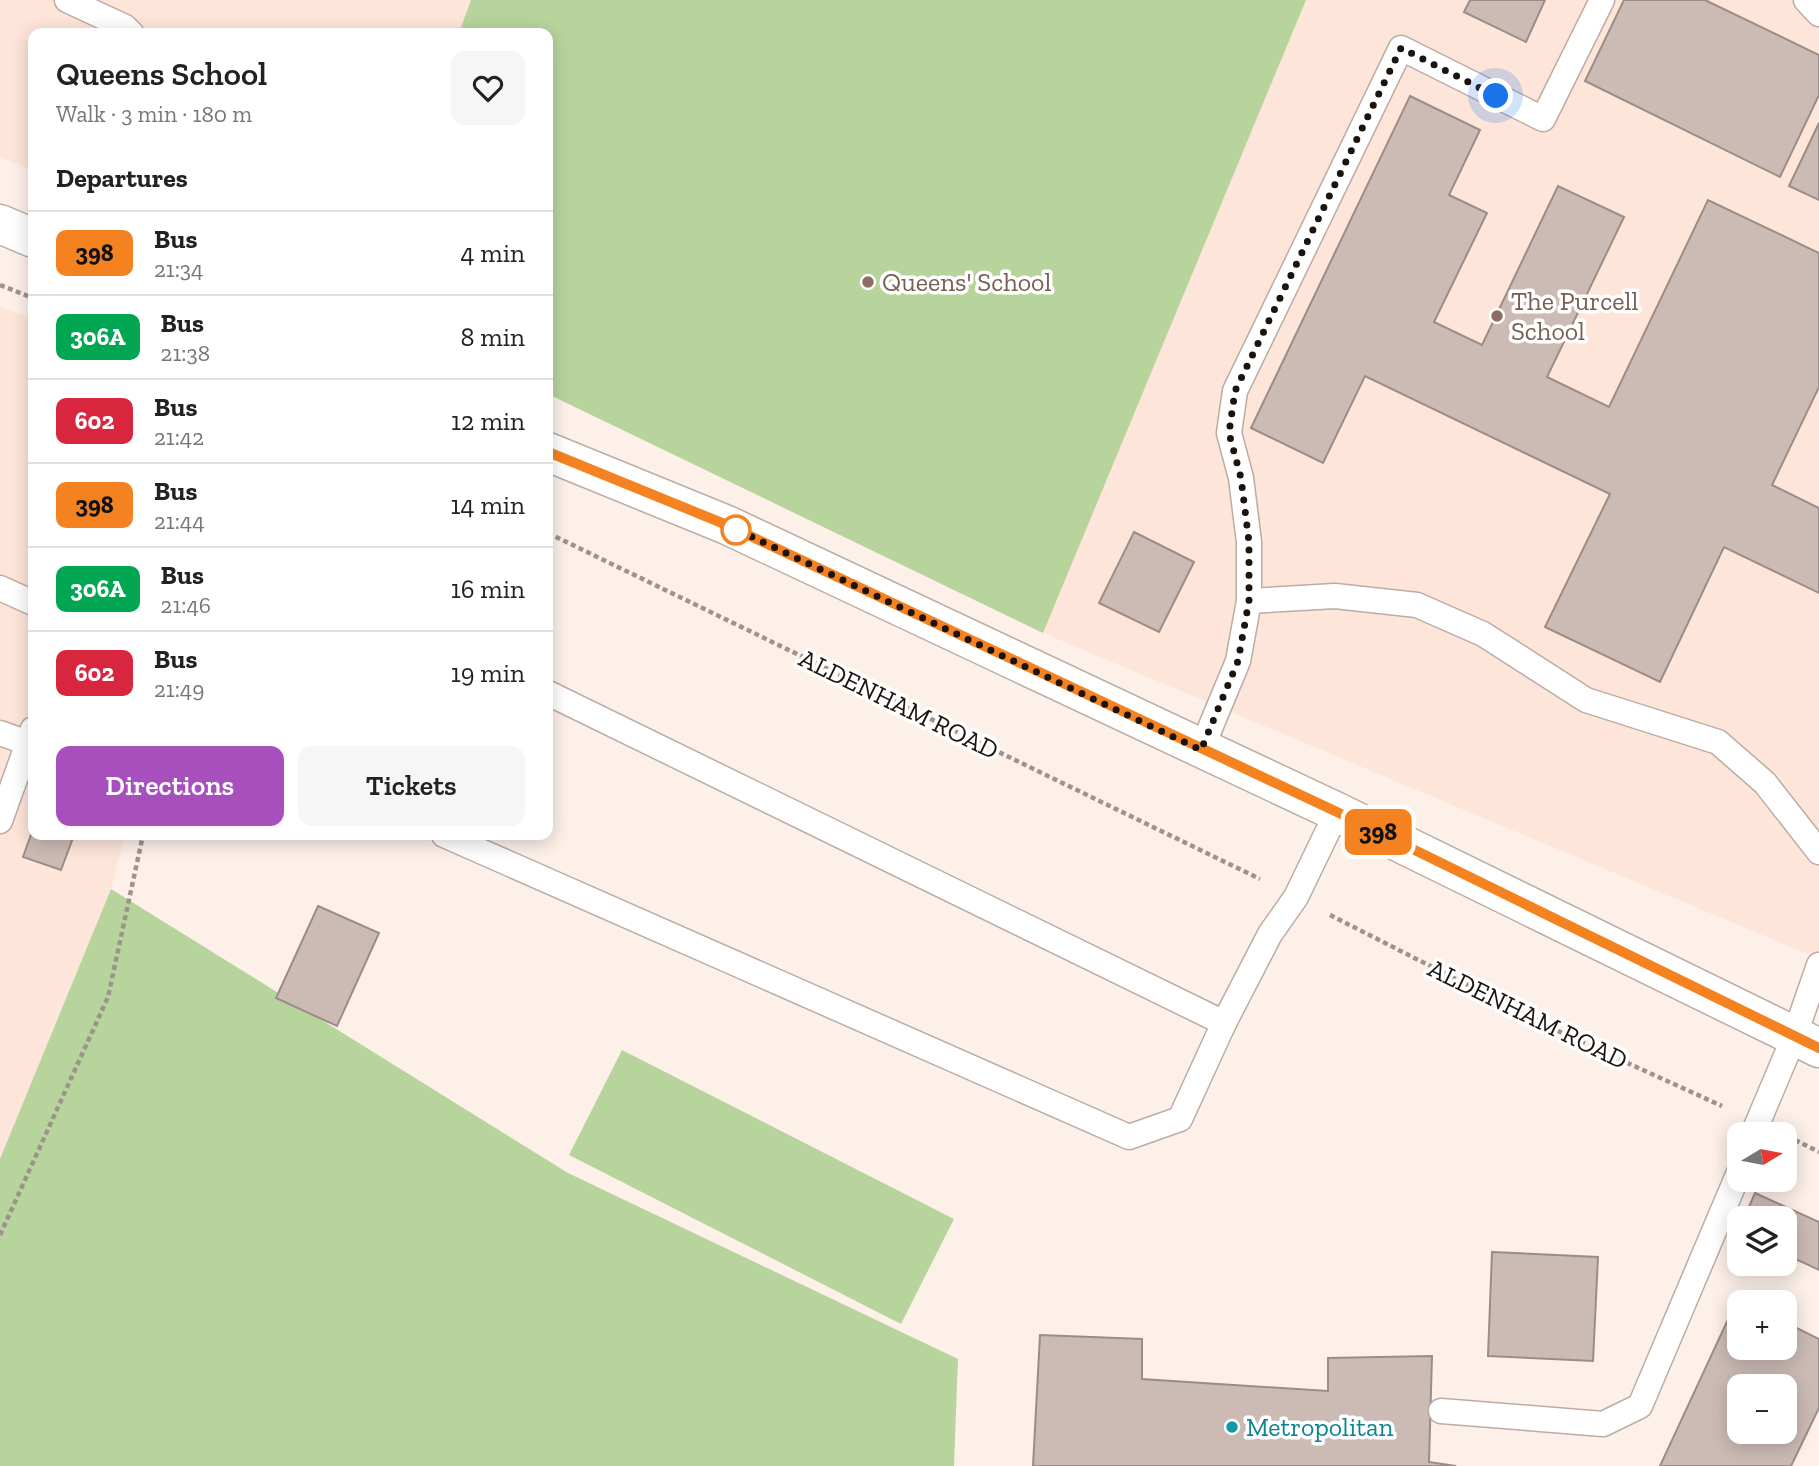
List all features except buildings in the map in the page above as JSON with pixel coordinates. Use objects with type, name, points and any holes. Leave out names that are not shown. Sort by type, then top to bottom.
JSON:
[{"type":"main road","points":[[0,224],[28,236]]},
{"type":"main road","points":[[553,454],[727,525],[1337,812],[1807,1042]]},
{"type":"lane","points":[[67,0],[126,28]]},
{"type":"lane","points":[[1201,750],[1238,661],[1249,601],[1249,542],[1241,478],[1229,433],[1235,391],[1401,48],[1543,119],[1602,0]]},
{"type":"lane","points":[[1805,0],[1819,14]]},
{"type":"lane","points":[[0,588],[28,601]]},
{"type":"lane","points":[[1249,601],[1335,596],[1417,605],[1483,634],[1586,700],[1718,742],[1765,783],[1819,852]]},
{"type":"lane","points":[[553,695],[1224,1023]]},
{"type":"lane","points":[[0,733],[28,736]]},
{"type":"lane","points":[[0,821],[28,744]]},
{"type":"lane","points":[[455,840],[1129,1137],[1180,1119],[1224,1023],[1270,934],[1296,897],[1337,812]]},
{"type":"lane","points":[[1760,1122],[1807,1042],[1819,965]]},
{"type":"lane","points":[[1441,1410],[1603,1424],[1640,1406],[1731,1192]]},
{"type":"path","points":[[0,285],[28,296]]},
{"type":"path","name":"ALDENHAM ROAD","points":[[553,535],[1250,875]]},
{"type":"path","points":[[0,1235],[108,997],[142,840]]},
{"type":"path","name":"ALDENHAM ROAD","points":[[1321,911],[1564,1034],[1724,1107]]},
{"type":"path","points":[[1797,1141],[1819,1152]]},
{"type":"shaded area","name":"The Purcell School","points":[[0,0],[1819,0],[1819,959],[1043,633],[553,396],[553,28],[28,28],[28,168],[0,157]]},
{"type":"shaded area","points":[[0,307],[28,317],[28,840],[124,840],[111,889],[0,1159]]},
{"type":"green space","name":"Queens' School","points":[[471,0],[1306,0],[1043,633],[553,396],[553,28],[461,28]]},
{"type":"green space","points":[[111,889],[568,1173],[958,1359],[954,1466],[0,1466],[0,1159]]},
{"type":"green space","points":[[622,1050],[954,1219],[901,1324],[569,1155]]},
{"type":"bus line","name":"398","points":[[553,454],[727,525],[1337,812],[1819,1048]]},
{"type":"place","name":"Queens' School","points":[[868,282]]},
{"type":"place","name":"The Purcell School","points":[[1497,316]]},
{"type":"place","name":"Metropolitan","points":[[1232,1427]]},
{"type":"route","points":[[736,530],[727,525],[1201,750],[1238,661],[1249,601],[1249,542],[1241,478],[1229,433],[1235,391],[1401,48],[1496,96]]}]
